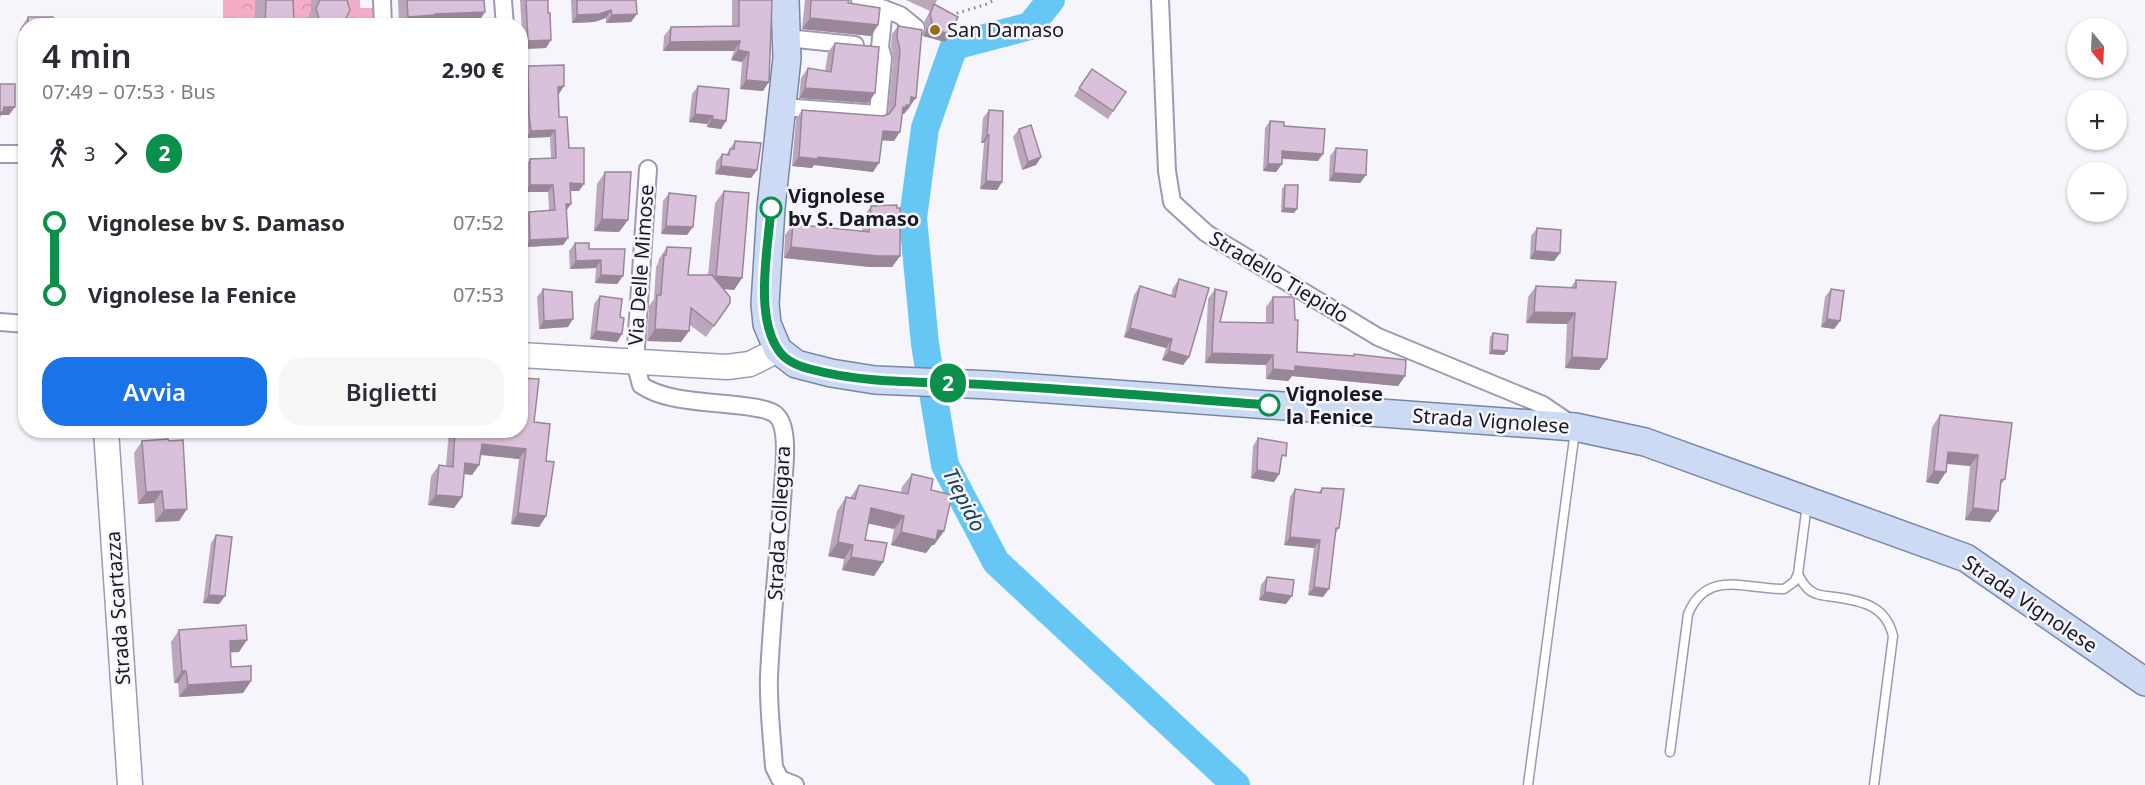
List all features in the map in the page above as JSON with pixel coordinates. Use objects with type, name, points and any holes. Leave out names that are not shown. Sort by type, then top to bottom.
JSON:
[{"type":"main road","points":[[778,350],[767,324],[765,283],[787,58],[785,0]]},
{"type":"main road","name":"Strada Vignolese","points":[[778,350],[796,364],[810,369],[875,380],[991,385],[1575,427],[1645,442],[1966,558],[2145,682]]},
{"type":"street","points":[[382,0],[383,18]]},
{"type":"street","points":[[503,0],[504,18]]},
{"type":"street","points":[[860,0],[900,15],[916,28]]},
{"type":"street","name":"Stradello Tiepido","points":[[1160,0],[1167,171],[1172,202],[1206,233],[1378,337],[1543,405],[1575,427]]},
{"type":"street","points":[[782,107],[878,114],[883,58],[879,47],[884,9]]},
{"type":"street","points":[[787,38],[879,47]]},
{"type":"street","points":[[0,154],[18,154]]},
{"type":"street","name":"Via Delle Mimose","points":[[635,362],[648,169]]},
{"type":"street","points":[[0,322],[18,323]]},
{"type":"street","points":[[528,355],[735,367],[750,364],[778,350]]},
{"type":"street","name":"Strada Collegara","points":[[635,362],[640,385],[651,392],[681,399],[759,408],[776,415],[782,424],[785,442],[769,678],[774,767],[780,779],[795,785]]},
{"type":"street","name":"Strada Scartazza","points":[[107,438],[129,785]]},
{"type":"lane","points":[[1528,785],[1575,427]]},
{"type":"lane","points":[[1670,752],[1688,614],[1694,600],[1705,590],[1718,586],[1731,584],[1784,589],[1794,582],[1798,574],[1808,501]]},
{"type":"lane","points":[[1798,574],[1805,586],[1815,594],[1859,602],[1883,614],[1890,624],[1893,636],[1875,780],[1880,785]]},
{"type":"path","points":[[942,18],[994,0]]},
{"type":"green space","points":[[223,0],[360,0],[360,8],[373,8],[374,18],[223,18]]},
{"type":"building","points":[[266,0],[293,0],[294,18],[265,18]]},
{"type":"building","points":[[320,0],[347,0],[350,10],[346,18],[319,18],[316,8]]},
{"type":"building","points":[[407,0],[484,0],[485,12],[408,17]]},
{"type":"building","points":[[526,0],[548,0],[551,40],[528,41]]},
{"type":"building","points":[[577,0],[636,0],[637,14],[612,15],[611,10],[599,14],[577,15]]},
{"type":"building","points":[[739,0],[772,0],[769,82],[746,80],[749,52],[738,50],[740,41],[670,42],[671,27],[739,26]]},
{"type":"building","points":[[811,0],[849,0],[848,3],[880,8],[878,25],[810,18]]},
{"type":"building","points":[[934,4],[958,17],[950,34],[928,28],[932,22],[930,14]]},
{"type":"building","points":[[28,17],[53,17],[53,18]]},
{"type":"building","points":[[898,26],[922,30],[916,98],[911,97],[910,105],[903,107],[900,132],[883,131],[879,163],[799,157],[802,110],[883,116],[889,114],[895,106],[900,50],[897,37]]},
{"type":"building","points":[[835,43],[879,47],[875,93],[805,88],[808,68],[831,72]]},
{"type":"building","points":[[564,65],[564,86],[558,87],[559,117],[567,117],[569,148],[584,148],[584,184],[570,183],[571,204],[566,204],[568,238],[530,240],[529,212],[555,210],[553,185],[530,185],[530,159],[556,158],[555,130],[531,131],[528,66]]},
{"type":"building","points":[[1092,69],[1126,92],[1113,111],[1079,88]]},
{"type":"building","points":[[0,84],[15,84],[15,107],[4,107],[3,112],[0,112]]},
{"type":"building","points":[[698,86],[729,89],[726,121],[712,119],[713,116],[695,114]]},
{"type":"building","points":[[989,110],[1003,111],[1002,182],[986,181]]},
{"type":"building","points":[[1270,121],[1284,122],[1284,126],[1325,129],[1323,154],[1282,151],[1282,164],[1268,164]]},
{"type":"building","points":[[1031,125],[1041,157],[1028,162],[1019,129]]},
{"type":"building","points":[[735,141],[761,143],[757,170],[721,166],[722,154],[729,155],[730,149],[734,149]]},
{"type":"building","points":[[1336,148],[1367,150],[1366,175],[1334,173]]},
{"type":"building","points":[[605,172],[631,172],[628,220],[602,219]]},
{"type":"building","points":[[1285,185],[1298,185],[1297,209],[1284,208]]},
{"type":"building","points":[[724,191],[749,193],[742,278],[716,276]]},
{"type":"building","points":[[669,193],[696,196],[693,227],[666,226]]},
{"type":"building","points":[[897,205],[897,208],[900,208],[900,256],[878,256],[791,247],[793,224],[869,232],[871,206]]},
{"type":"building","points":[[1537,228],[1561,230],[1560,253],[1535,251]]},
{"type":"building","points":[[575,243],[589,243],[589,249],[625,249],[623,276],[601,275],[601,260],[576,261]]},
{"type":"building","points":[[667,247],[691,248],[688,275],[712,275],[730,297],[730,303],[714,326],[691,308],[689,331],[655,329],[657,295],[661,295],[664,255],[666,255]]},
{"type":"building","points":[[1179,279],[1209,288],[1189,357],[1169,351],[1172,339],[1130,328],[1140,286],[1175,297]]},
{"type":"building","points":[[1576,280],[1616,282],[1607,359],[1572,357],[1575,313],[1534,312],[1536,286],[1576,288]]},
{"type":"building","points":[[543,289],[572,292],[573,319],[544,321]]},
{"type":"building","points":[[1215,289],[1227,292],[1220,322],[1273,323],[1273,297],[1294,297],[1295,320],[1298,320],[1297,352],[1354,356],[1354,354],[1406,360],[1405,376],[1295,366],[1295,371],[1273,369],[1273,355],[1212,353]]},
{"type":"building","points":[[1831,289],[1844,291],[1840,321],[1827,319]]},
{"type":"building","points":[[600,296],[622,299],[620,317],[624,318],[622,334],[596,331]]},
{"type":"building","points":[[1493,333],[1508,335],[1507,351],[1492,350]]},
{"type":"building","points":[[528,378],[539,379],[534,422],[550,424],[546,461],[554,462],[546,516],[518,513],[526,449],[482,444],[479,465],[465,463],[462,497],[436,495],[439,465],[453,467],[455,438],[528,438]]},
{"type":"building","points":[[1940,415],[2012,423],[2005,479],[2001,480],[1998,511],[1973,508],[1978,455],[1948,452],[1946,472],[1934,471]]},
{"type":"building","points":[[1258,438],[1287,443],[1286,456],[1282,455],[1279,474],[1257,470]]},
{"type":"building","points":[[168,439],[169,441],[183,440],[187,509],[164,510],[162,491],[146,492],[142,441]]},
{"type":"building","points":[[912,474],[933,479],[931,490],[952,495],[944,531],[938,530],[936,540],[901,532],[904,516],[871,508],[865,540],[887,543],[883,562],[851,557],[853,545],[838,542],[846,497],[855,499],[859,485],[908,494]]},
{"type":"building","points":[[1322,488],[1344,489],[1339,528],[1336,528],[1329,589],[1314,587],[1320,540],[1290,537],[1295,489],[1321,493]]},
{"type":"building","points":[[216,535],[232,537],[225,596],[209,595]]},
{"type":"building","points":[[1267,577],[1294,580],[1292,596],[1265,592]]},
{"type":"building","points":[[246,625],[247,640],[230,641],[231,667],[251,666],[251,681],[188,685],[186,671],[182,671],[179,630]]},
{"type":"waterway","name":"Tiepido","points":[[1051,0],[1030,26],[954,46],[925,128],[913,218],[925,344],[945,465],[996,562],[1236,785]]},
{"type":"bus line","name":"2","points":[[771,208],[765,283],[767,324],[778,350],[796,364],[831,374],[875,380],[991,385],[1269,405]]},
{"type":"place","name":"San Damaso","points":[[935,30]]},
{"type":"place","name":"Vignolese bv S. Damaso","points":[[771,208]]},
{"type":"place","name":"Vignolese la Fenice","points":[[1269,405]]}]
